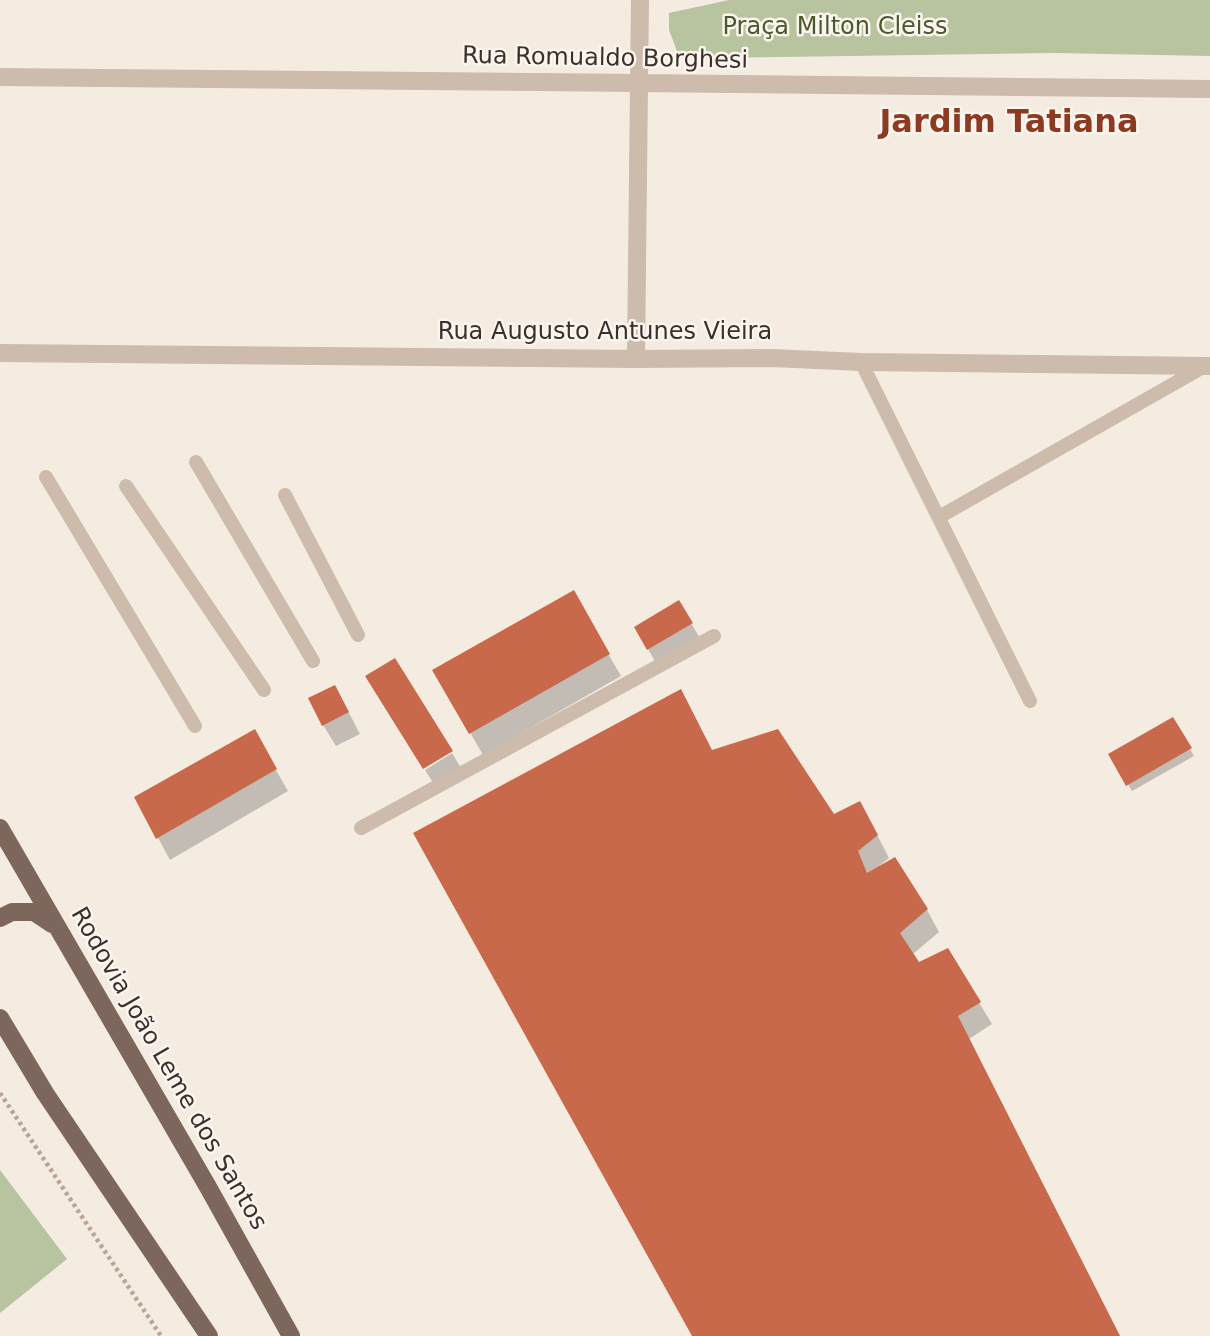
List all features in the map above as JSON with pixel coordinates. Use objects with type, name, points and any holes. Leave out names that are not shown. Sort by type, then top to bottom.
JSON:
[{"type":"main road","name":"Rodovia João Leme dos Santos","points":[[0,828],[291,1336]]},
{"type":"main road","points":[[0,918],[12,912],[34,912],[58,928]]},
{"type":"main road","points":[[0,1018],[53,1104],[209,1336]]},
{"type":"street","points":[[636,359],[640,0]]},
{"type":"street","name":"Rua Romualdo Borghesi","points":[[0,77],[1210,89]]},
{"type":"street","name":"Rua Augusto Antunes Vieira","points":[[0,353],[772,358],[861,362],[1208,366]]},
{"type":"lane","points":[[861,362],[1030,701]]},
{"type":"lane","points":[[939,517],[1208,366]]},
{"type":"lane","points":[[196,462],[313,661]]},
{"type":"lane","points":[[46,477],[195,726]]},
{"type":"lane","points":[[126,486],[264,690]]},
{"type":"lane","points":[[285,495],[358,635]]},
{"type":"lane","points":[[361,828],[714,636]]},
{"type":"path","points":[[0,1093],[161,1336]]},
{"type":"green space","name":"Praça Milton Cleiss","points":[[729,0],[1210,0],[1210,56],[1054,53],[711,58],[677,51],[669,30],[669,13]]},
{"type":"green space","points":[[0,1170],[67,1259],[0,1313]]},
{"type":"building","points":[[574,590],[610,654],[469,734],[432,670]]},
{"type":"building","points":[[679,600],[693,623],[647,650],[634,627]]},
{"type":"building","points":[[395,658],[453,751],[423,769],[365,676]]},
{"type":"building","points":[[335,685],[349,712],[322,726],[308,698]]},
{"type":"building","points":[[681,689],[712,750],[778,729],[834,814],[860,801],[878,835],[858,851],[867,873],[895,857],[928,909],[900,933],[919,962],[948,948],[981,1002],[958,1016],[1120,1336],[692,1336],[413,833]]},
{"type":"building","points":[[1173,717],[1192,748],[1126,786],[1108,754]]},
{"type":"building","points":[[255,729],[277,769],[156,839],[134,797]]},
{"type":"district","name":"Jardim Tatiana","points":[[1009,124]]}]
